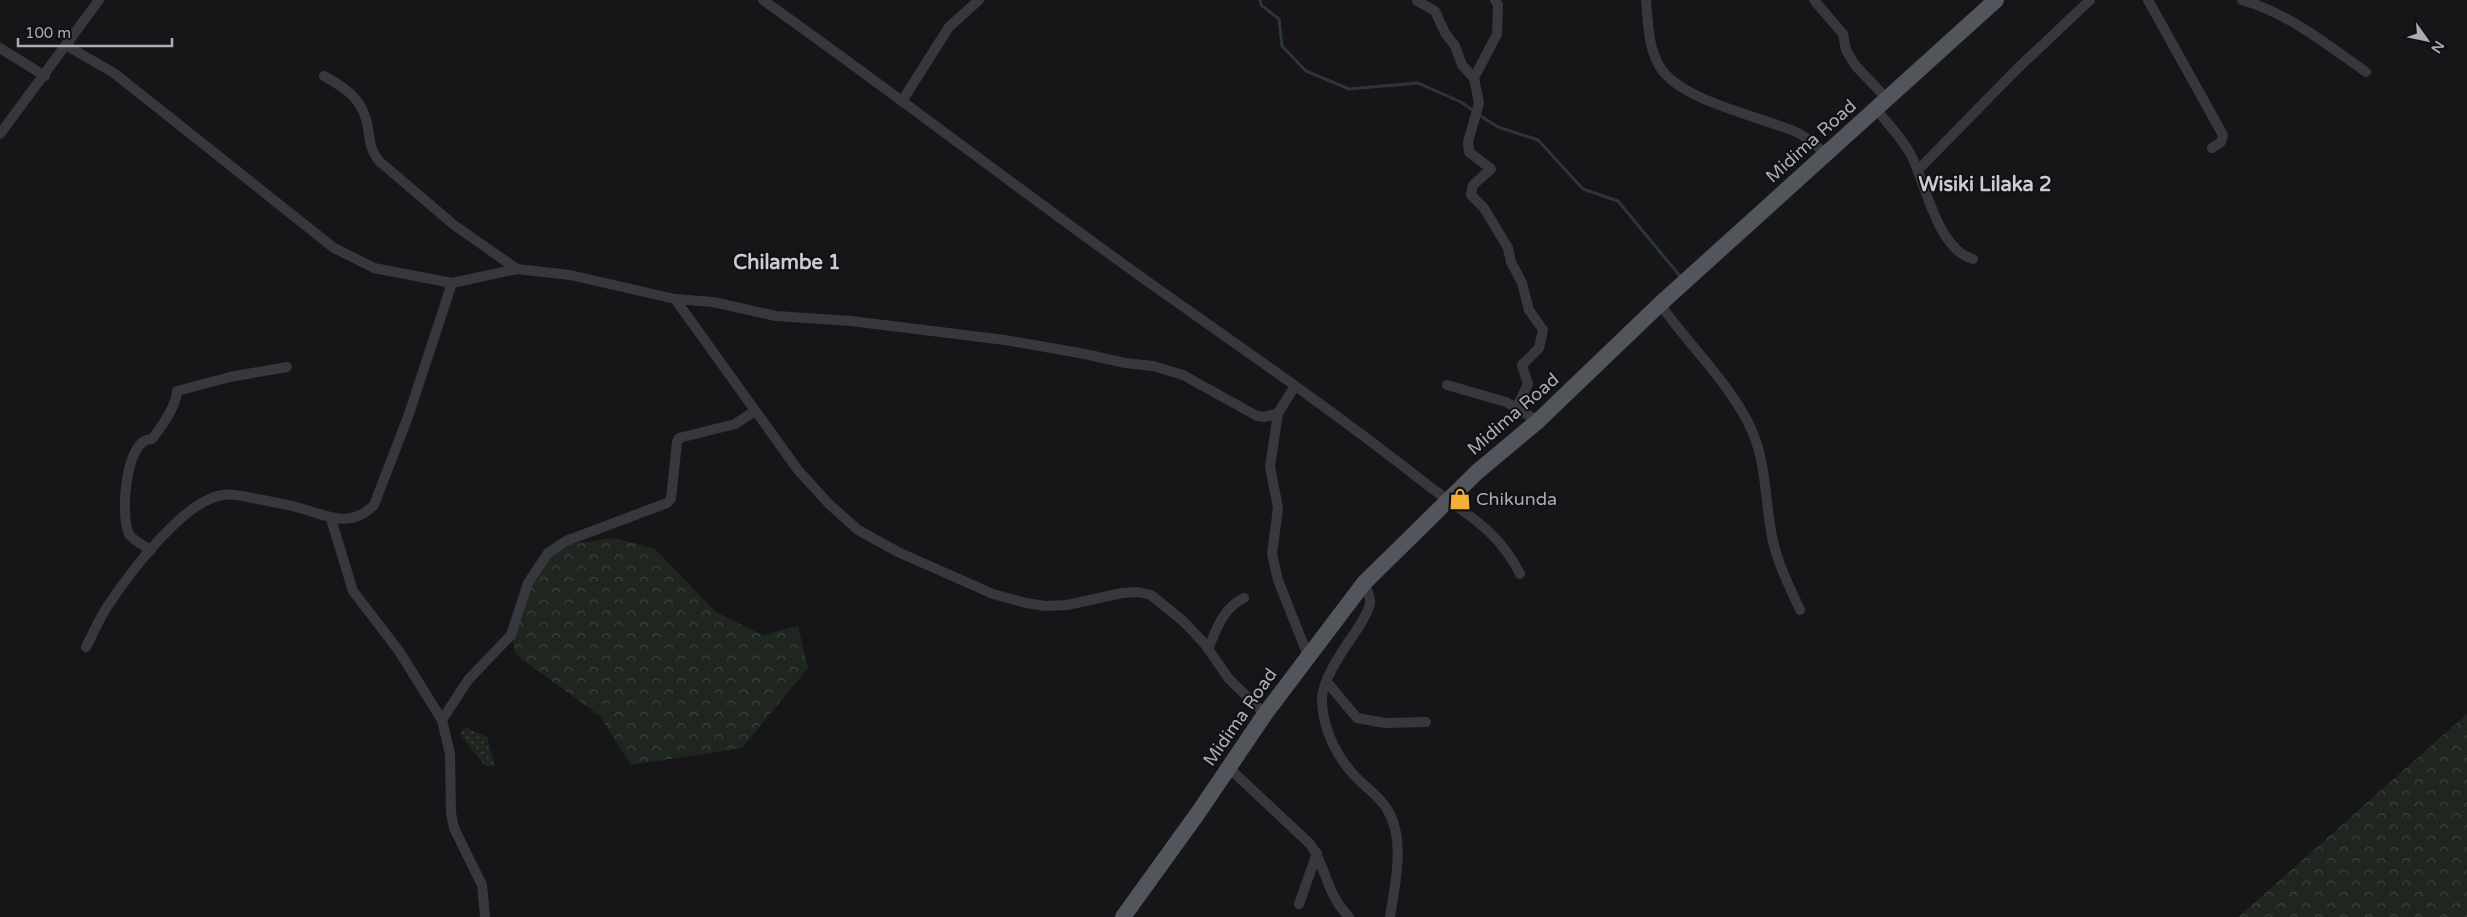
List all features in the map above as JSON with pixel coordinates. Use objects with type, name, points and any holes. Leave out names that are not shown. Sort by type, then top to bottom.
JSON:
[{"type":"main road","name":"Midima Road","points":[[1123,917],[1198,813],[1265,714],[1364,583],[1447,500],[1538,420],[1660,304],[1827,155],[1996,0]]},
{"type":"street","points":[[0,134],[45,76],[99,0]]},
{"type":"street","points":[[763,0],[1055,216],[1356,429],[1447,500],[1482,524],[1513,559],[1520,574]]},
{"type":"street","points":[[902,101],[949,27],[980,0]]},
{"type":"street","points":[[1474,78],[1497,34],[1498,6],[1496,0]]},
{"type":"street","points":[[1646,0],[1650,37],[1655,55],[1661,69],[1670,79],[1708,100],[1798,133],[1827,155]]},
{"type":"street","points":[[1814,0],[1843,34],[1847,54],[1872,85],[1918,170],[1925,193],[1939,222],[1956,248],[1964,256],[1973,259]]},
{"type":"street","points":[[1918,170],[2016,70],[2090,0]]},
{"type":"street","points":[[2148,0],[2223,135],[2221,142],[2212,148]]},
{"type":"street","points":[[2242,0],[2302,26],[2366,72]]},
{"type":"street","points":[[1417,1],[1435,11],[1445,33],[1455,46],[1462,65],[1474,78],[1479,102],[1468,142],[1469,152],[1491,168],[1473,185],[1471,195],[1484,208],[1508,248],[1511,262],[1522,283],[1529,310],[1543,330],[1539,348],[1522,365],[1528,384],[1517,407]]},
{"type":"street","points":[[67,46],[114,73],[334,248],[374,268],[452,283],[517,269],[570,275],[675,298],[714,302],[797,319],[851,321],[1004,340],[1125,363],[1153,366],[1183,375],[1257,416],[1265,417],[1278,413]]},
{"type":"street","points":[[0,48],[45,76]]},
{"type":"street","points":[[324,76],[348,89],[356,97],[368,126],[371,150],[379,161],[454,225],[517,269]]},
{"type":"street","points":[[86,648],[106,609],[151,550],[190,511],[220,495],[231,494],[293,507],[331,519],[356,517],[364,514],[374,505],[379,496],[452,283]]},
{"type":"street","points":[[675,298],[798,470],[818,493],[858,530],[880,543],[993,594],[1026,604],[1045,606],[1067,605],[1122,593],[1138,592],[1151,595],[1184,621],[1208,649],[1229,679],[1265,714]]},
{"type":"street","points":[[1660,304],[1731,397],[1752,430],[1764,472],[1771,532],[1776,553],[1800,610]]},
{"type":"street","points":[[151,550],[130,536],[126,526],[126,476],[140,443],[147,439],[152,439],[158,432],[176,399],[178,391],[230,376],[287,367]]},
{"type":"street","points":[[1447,385],[1506,402],[1538,420]]},
{"type":"street","points":[[1295,386],[1278,413],[1270,467],[1278,508],[1273,540],[1273,566],[1308,656]]},
{"type":"street","points":[[442,720],[468,680],[511,635],[528,583],[548,553],[566,541],[667,503],[671,498],[679,438],[735,424],[755,411]]},
{"type":"street","points":[[331,519],[353,591],[399,651],[442,720],[450,754],[451,813],[454,828],[482,886],[484,917]]},
{"type":"street","points":[[1364,583],[1369,596],[1367,612],[1326,682],[1321,699],[1323,713],[1337,752],[1347,768],[1388,809],[1394,826],[1397,852],[1390,917]]},
{"type":"street","points":[[1208,649],[1221,619],[1232,604],[1244,598]]},
{"type":"street","points":[[1326,682],[1357,718],[1384,723],[1426,722]]},
{"type":"street","points":[[1228,767],[1300,834],[1317,853],[1332,896],[1349,917]]},
{"type":"street","points":[[1299,904],[1317,853]]},
{"type":"green space","points":[[615,538],[655,549],[716,612],[762,635],[798,626],[808,668],[742,748],[631,765],[599,715],[516,655],[512,639],[531,582],[557,546]]},
{"type":"green space","points":[[2467,714],[2467,917],[2238,917]]},
{"type":"green space","points":[[465,727],[487,737],[495,766],[485,766],[460,734]]},
{"type":"waterway","points":[[1260,0],[1261,5],[1279,19],[1282,46],[1306,71],[1349,89],[1418,83],[1461,102],[1474,111]]},
{"type":"waterway","points":[[1479,115],[1498,127],[1538,140],[1583,189],[1618,201],[1680,276]]},
{"type":"place","name":"Chikunda","points":[[1460,499]]},
{"type":"district","name":"Wisiki Lilaka 2","points":[[1985,185]]},
{"type":"district","name":"Chilambe 1","points":[[787,263]]}]
